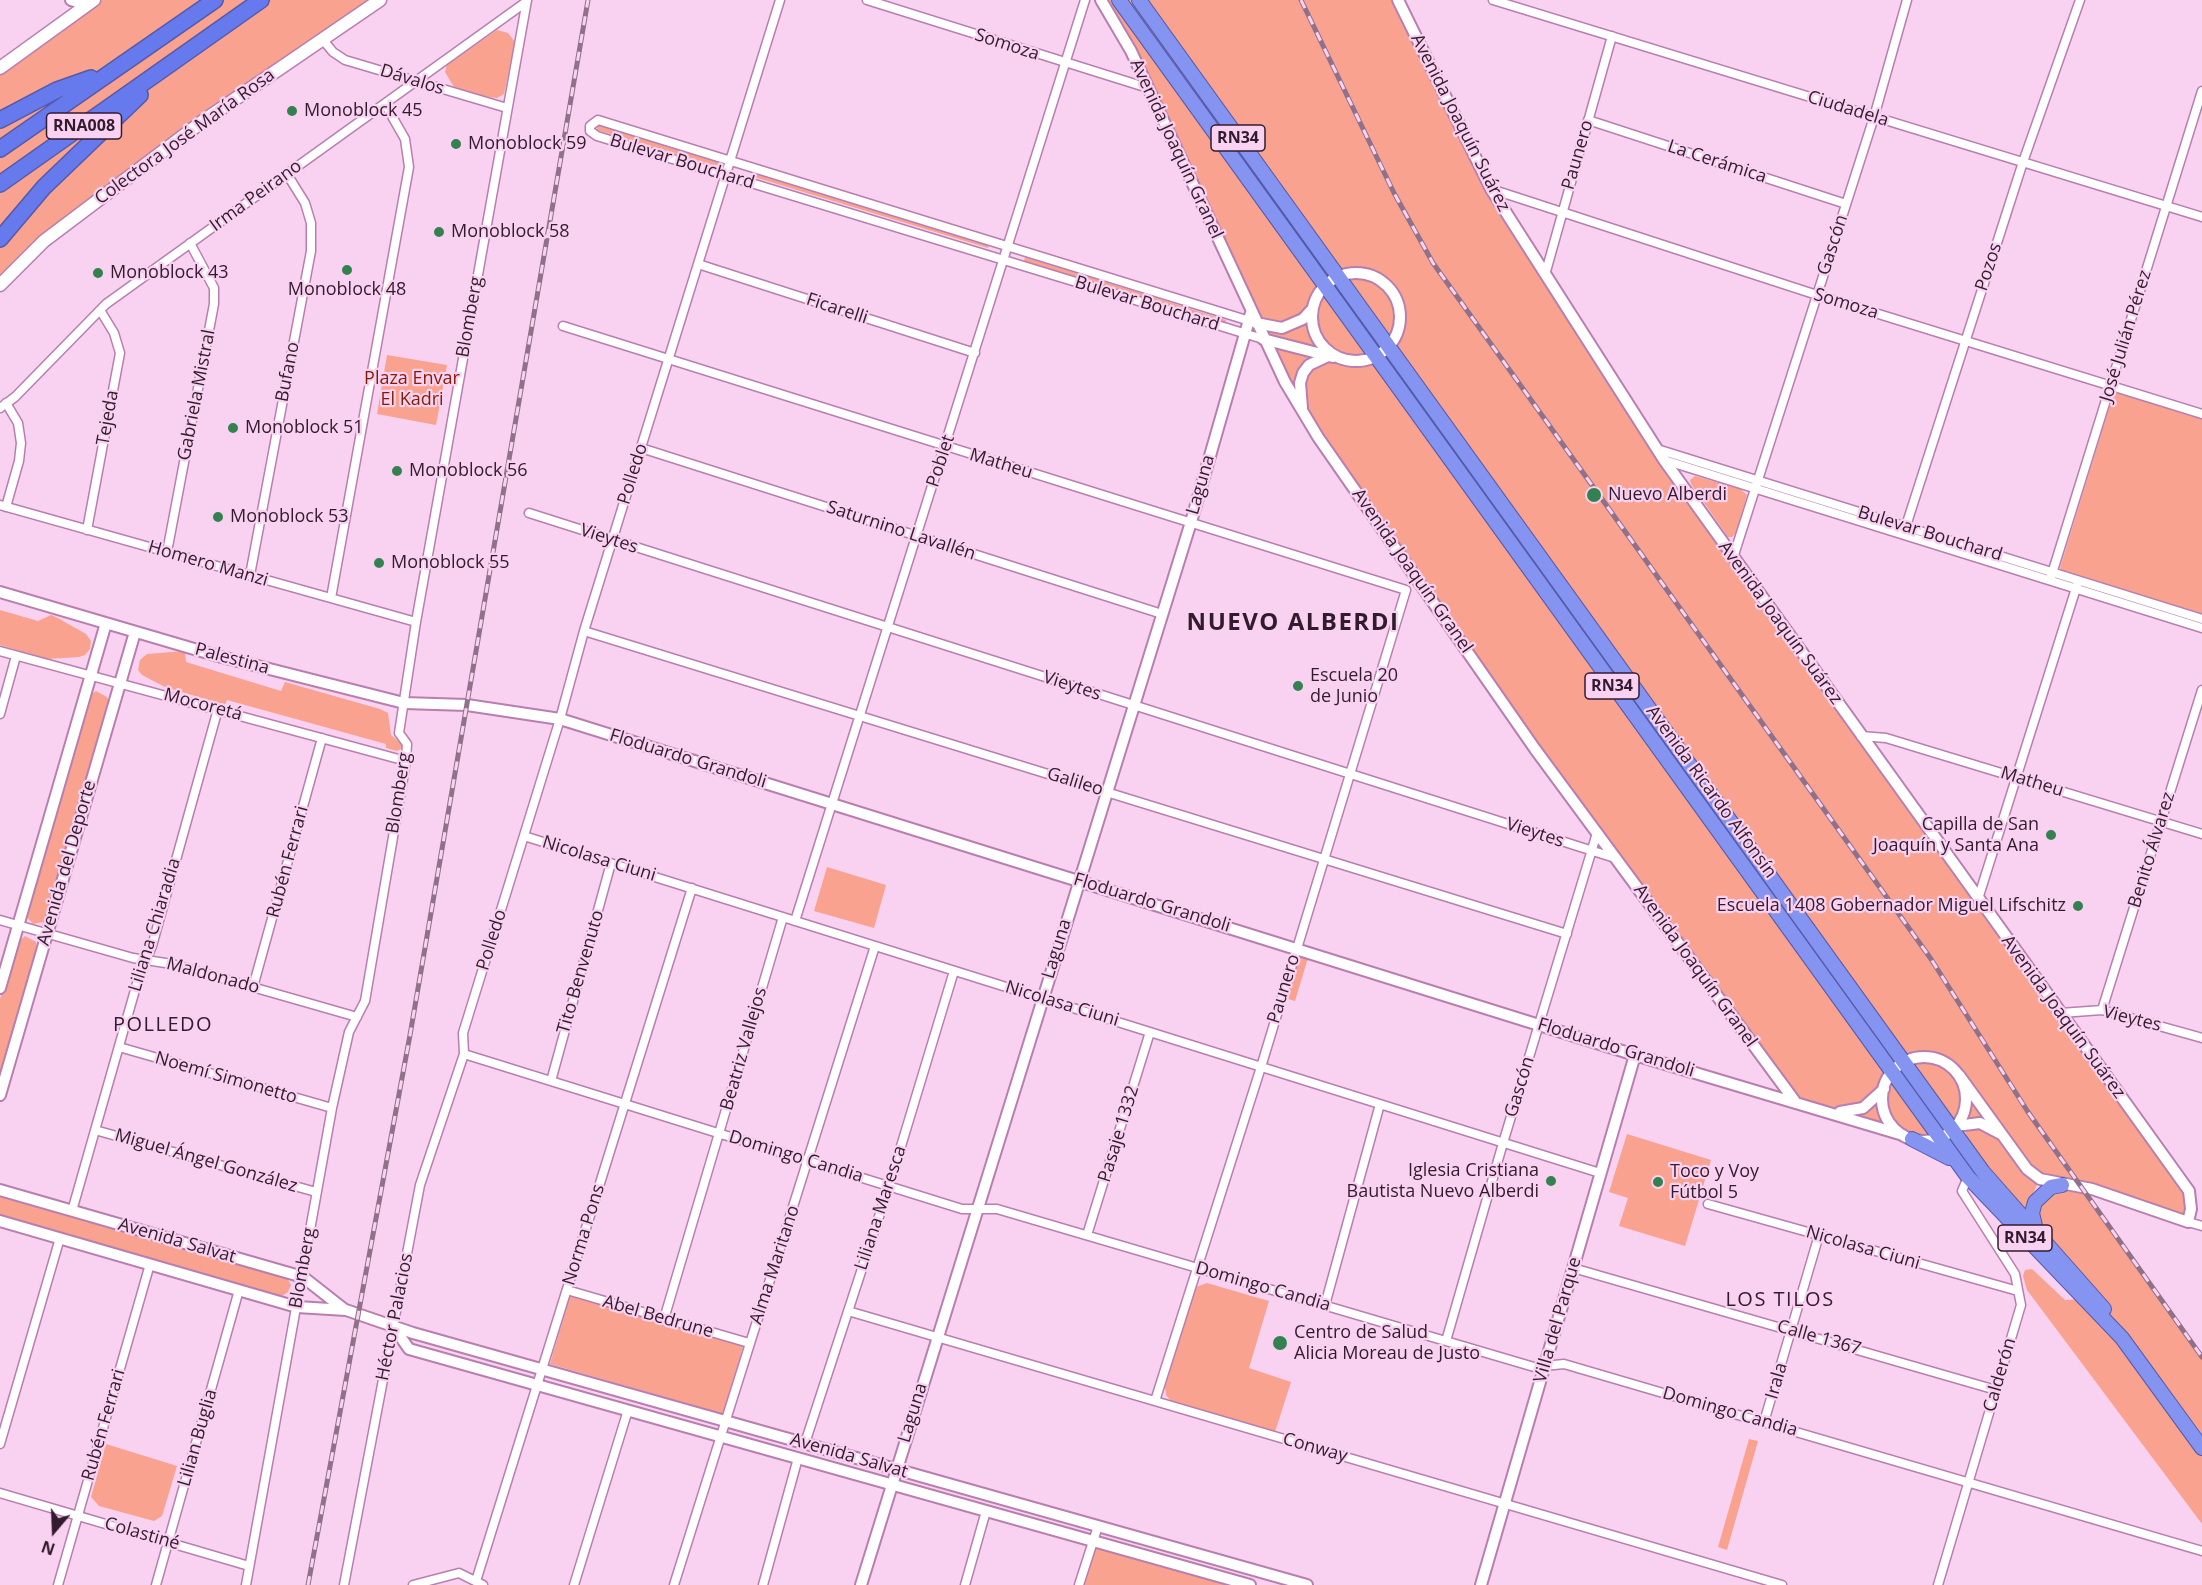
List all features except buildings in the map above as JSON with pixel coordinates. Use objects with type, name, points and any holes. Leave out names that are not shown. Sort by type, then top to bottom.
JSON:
[{"type":"highway","name":"RNA008","points":[[0,149],[215,0]]},
{"type":"highway","name":"RNA008","points":[[0,184],[261,0]]},
{"type":"highway","name":"Avenida Ricardo Alfonsín","points":[[1119,0],[1958,1164],[2122,1338]]},
{"type":"highway","name":"Avenida Ricardo Alfonsín","points":[[1139,0],[1904,1063],[1954,1128],[1989,1180],[2083,1282],[2114,1322],[2122,1338]]},
{"type":"highway","points":[[0,239],[44,187],[168,67]]},
{"type":"highway","name":"RNA008","points":[[0,120],[57,90],[111,71]]},
{"type":"highway","name":"RN34","points":[[1907,1137],[1941,1152],[1958,1164]]},
{"type":"highway","points":[[2038,1234],[2033,1224],[2035,1202],[2050,1187],[2062,1185]]},
{"type":"highway","name":"RN34","points":[[2122,1338],[2202,1448]]},
{"type":"main road","points":[[335,32],[368,0]]},
{"type":"main road","name":"Colectora José María Rosa","points":[[0,285],[44,241],[203,121],[380,0]]},
{"type":"main road","points":[[0,68],[91,2]]},
{"type":"street","points":[[72,0],[91,2]]},
{"type":"street","name":"Polledo","points":[[464,1054],[463,1033],[560,719],[584,631],[780,0]]},
{"type":"street","name":"Somoza","points":[[867,0],[1148,88]]},
{"type":"street","name":"Poblet","points":[[795,921],[1085,0]]},
{"type":"street","name":"Avenida Joaquín Granel","points":[[1101,0],[1131,51],[1252,319],[1302,411],[1420,584],[1597,833],[1794,1101]]},
{"type":"street","name":"Avenida Joaquín Suárez","points":[[1398,0],[1491,189],[1664,460],[2189,1191],[2191,1209],[2188,1222]]},
{"type":"street","name":"Ciudadela","points":[[1494,0],[2202,217]]},
{"type":"street","name":"Gascón","points":[[1733,558],[1874,117],[1907,0]]},
{"type":"street","name":"Pozos","points":[[1904,530],[2023,162],[2080,0]]},
{"type":"street","name":"Irma Peirano","points":[[3,406],[100,310],[526,1]]},
{"type":"street","name":"Blomberg","points":[[246,1585],[332,1108],[349,1032],[365,1001],[405,761],[407,744],[399,733],[526,1]]},
{"type":"street","name":"Paunero","points":[[1545,275],[1612,36]]},
{"type":"street","name":"Dávalos","points":[[323,40],[333,52],[345,60],[507,108]]},
{"type":"street","name":"José Julián Pérez","points":[[2051,577],[2202,91]]},
{"type":"street","points":[[331,598],[409,167],[405,140],[385,104]]},
{"type":"street","name":"Bulevar Bouchard","points":[[1313,308],[1303,319],[1282,328],[1008,247],[598,120],[590,126],[593,134],[725,175],[1245,334],[1334,357]]},
{"type":"street","name":"La Cerámica","points":[[1588,120],[1846,204]]},
{"type":"street","name":"Bufano","points":[[250,575],[311,251],[311,223],[305,203],[287,174]]},
{"type":"street","name":"Somoza","points":[[1491,189],[1817,295],[2202,414]]},
{"type":"street","name":"Gabriela Mistral","points":[[167,552],[214,304],[214,288],[190,243]]},
{"type":"street","name":"Ficarelli","points":[[698,264],[975,353]]},
{"type":"street","points":[[1302,411],[1300,384],[1303,373],[1309,365],[1334,357],[1359,362],[1376,357],[1390,347],[1397,335],[1401,321],[1400,307],[1395,294],[1374,276],[1360,273],[1337,277],[1325,286],[1313,308],[1315,332],[1334,357]]},
{"type":"street","name":"Tejeda","points":[[87,530],[120,353],[114,333],[100,310]]},
{"type":"street","name":"Laguna","points":[[861,1585],[890,1484],[1191,522],[1245,334],[1252,319]]},
{"type":"street","name":"Matheu","points":[[562,326],[1406,590]]},
{"type":"street","points":[[3,406],[18,423],[21,443],[19,461],[3,506]]},
{"type":"street","name":"Saturnino Lavallén","points":[[641,448],[1162,614]]},
{"type":"street","name":"Bulevar Bouchard","points":[[1657,449],[1756,484],[2077,585],[2202,628]]},
{"type":"street","name":"Bulevar Bouchard","points":[[1664,460],[1756,484]]},
{"type":"street","name":"Homero Manzi","points":[[3,506],[417,622]]},
{"type":"street","name":"Vieytes","points":[[529,513],[1615,858]]},
{"type":"street","points":[[1406,590],[1420,584]]},
{"type":"street","points":[[1978,899],[2077,585]]},
{"type":"street","name":"Bulevar Bouchard","points":[[2077,585],[2202,619]]},
{"type":"street","name":"Paunero","points":[[1155,1401],[1261,1067],[1406,590]]},
{"type":"street","name":"Palestina","points":[[0,592],[135,632],[404,703],[467,705]]},
{"type":"street","name":"Avenida del Deporte","points":[[0,988],[106,624]]},
{"type":"street","name":"Galileo","points":[[584,631],[1567,934]]},
{"type":"street","name":"Avenida del Deporte","points":[[0,1095],[135,632]]},
{"type":"street","name":"Mocoretá","points":[[0,651],[405,761]]},
{"type":"street","points":[[0,714],[16,656]]},
{"type":"street","name":"Benito Álvarez","points":[[2102,1010],[2202,690]]},
{"type":"street","name":"Floduardo Grandoli","points":[[467,705],[560,719],[1907,1137]]},
{"type":"street","name":"Liliana Chiaradia","points":[[72,1210],[218,709]]},
{"type":"street","name":"Matheu","points":[[1861,736],[1886,738],[2202,834]]},
{"type":"street","name":"Rubén Ferrari","points":[[253,987],[322,738]]},
{"type":"street","name":"Gascón","points":[[1446,1341],[1597,833]]},
{"type":"street","name":"Nicolasa Ciuni","points":[[524,836],[1600,1173]]},
{"type":"street","name":"Tito Benvenuto","points":[[550,1081],[611,863]]},
{"type":"street","name":"Norma Pons","points":[[480,1583],[537,1385],[692,888]]},
{"type":"street","name":"Beatriz Vallejos","points":[[664,1319],[783,917]]},
{"type":"street","name":"Maldonado","points":[[0,920],[146,960],[172,964],[357,1017]]},
{"type":"street","name":"Alma Maritano","points":[[674,1585],[875,946]]},
{"type":"street","name":"Liliana Maresca","points":[[805,1443],[889,1186],[954,970]]},
{"type":"street","name":"Vieytes","points":[[2061,1013],[2102,1010],[2202,1038]]},
{"type":"street","name":"Pasaje 1332","points":[[1087,1235],[1150,1032]]},
{"type":"street","name":"Noemí Simonetto","points":[[119,1047],[332,1108]]},
{"type":"street","name":"Domingo Candia","points":[[464,1054],[962,1209],[997,1209],[1533,1366],[1564,1364],[2202,1551]]},
{"type":"street","name":"Héctor Palacios","points":[[344,1585],[420,1185],[464,1054]]},
{"type":"street","name":"Villa del Parque","points":[[1481,1585],[1635,1054]]},
{"type":"street","points":[[1959,1075],[1965,1088],[1966,1101],[1964,1114],[1954,1128],[1939,1138],[1907,1137],[1893,1126],[1886,1115],[1883,1102],[1884,1089],[1892,1073],[1904,1063],[1922,1057],[1931,1058],[1951,1067],[1959,1075],[2027,1169],[2040,1179],[2092,1189],[2202,1226]]},
{"type":"street","name":"Floduardo Grandoli","points":[[1834,1113],[1863,1108],[1884,1089]]},
{"type":"street","points":[[1325,1305],[1380,1104]]},
{"type":"street","points":[[1954,1128],[1980,1123],[2002,1135]]},
{"type":"street","name":"Miguel Ángel González","points":[[95,1130],[316,1192]]},
{"type":"street","name":"Calderón","points":[[1938,1585],[2021,1305],[2015,1274],[1962,1191],[1968,1177]]},
{"type":"street","name":"Avenida Salvat","points":[[0,1190],[303,1277],[346,1310]]},
{"type":"street","name":"Nicolasa Ciuni","points":[[1708,1204],[2018,1291]]},
{"type":"street","name":"Avenida Salvat","points":[[0,1221],[297,1307],[346,1310],[392,1326],[727,1422],[1307,1585]]},
{"type":"street","name":"Irala","points":[[1764,1422],[1819,1236]]},
{"type":"street","points":[[0,1444],[60,1238]]},
{"type":"street","name":"Rubén Ferrari","points":[[58,1585],[150,1264]]},
{"type":"street","name":"Calle 1367","points":[[1573,1268],[1996,1390]]},
{"type":"street","name":"Lilian Buglia","points":[[156,1585],[239,1290]]},
{"type":"street","name":"Abel Bedrune","points":[[567,1290],[749,1343]]},
{"type":"street","name":"Conway","points":[[848,1311],[1782,1585]]},
{"type":"street","name":"Avenida Salvat","points":[[392,1326],[409,1349],[1250,1585]]},
{"type":"street","points":[[574,1585],[628,1410]]},
{"type":"street","points":[[763,1585],[798,1458]]},
{"type":"street","name":"Colastiné","points":[[0,1492],[249,1566]]},
{"type":"street","points":[[965,1585],[986,1511]]},
{"type":"street","points":[[1079,1585],[1098,1526]]},
{"type":"street","points":[[413,1585],[459,1573],[480,1583]]},
{"type":"green space","points":[[94,0],[380,0],[136,172],[0,285],[0,68]]},
{"type":"green space","points":[[1101,0],[1398,0],[1491,189],[1664,460],[2189,1191],[2188,1222],[2080,1186],[2202,1357],[2202,1524],[2027,1290],[2023,1276],[2025,1270],[2032,1269],[2065,1300],[2083,1299],[2032,1213],[2051,1187],[2040,1179],[2009,1143],[1980,1123],[1952,1130],[1939,1138],[1921,1141],[1794,1101],[1535,749],[1302,411]]},
{"type":"green space","points":[[497,30],[508,33],[515,42],[504,94],[497,98],[480,96],[454,87],[445,72],[447,65]]},
{"type":"green space","points":[[598,125],[720,161],[719,167],[597,130]]},
{"type":"green space","points":[[755,172],[989,244],[988,248],[754,177]]},
{"type":"green space","points":[[1025,257],[1226,320],[1225,325],[1024,261]]},
{"type":"green space","name":"Plaza Envar El Kadri","points":[[387,355],[447,365],[436,425],[377,414]]},
{"type":"green space","points":[[2118,391],[2202,417],[2202,616],[2063,572],[2060,568],[2113,395]]},
{"type":"green space","points":[[1695,476],[1740,489],[1747,495],[1737,532],[1732,537],[1728,537],[1691,484],[1690,480]]},
{"type":"green space","points":[[0,610],[38,621],[51,615],[56,617],[86,634],[91,641],[90,649],[85,655],[79,657],[47,659],[0,645]]},
{"type":"green space","points":[[185,651],[186,662],[281,691],[285,682],[380,709],[388,713],[391,735],[403,745],[397,751],[386,748],[386,744],[227,700],[225,705],[165,687],[142,675],[138,670],[140,660],[147,654]]},
{"type":"green space","points":[[96,691],[107,697],[109,702],[47,916],[43,922],[33,924],[25,915],[91,694]]},
{"type":"green space","points":[[827,867],[886,885],[874,928],[814,911]]},
{"type":"green space","points":[[25,936],[36,942],[37,948],[0,1078],[0,999],[16,944]]},
{"type":"green space","points":[[1299,955],[1308,958],[1295,1001],[1285,998]]},
{"type":"green space","points":[[1974,1126],[1994,1133],[2017,1164],[2038,1183],[2025,1211],[2003,1189],[1965,1138],[1966,1129]]},
{"type":"green space","name":"Toco y Voy Fútbol 5","points":[[1627,1134],[1711,1160],[1685,1246],[1619,1226],[1628,1198],[1609,1192]]},
{"type":"green space","points":[[0,1196],[265,1271],[287,1278],[291,1285],[288,1292],[282,1296],[0,1215]]},
{"type":"green space","points":[[1207,1283],[1269,1301],[1249,1368],[1291,1382],[1275,1432],[1171,1401],[1166,1395],[1165,1387],[1196,1287]]},
{"type":"green space","points":[[570,1296],[743,1346],[724,1414],[550,1364]]},
{"type":"green space","points":[[1749,1439],[1758,1441],[1727,1550],[1718,1547]]},
{"type":"green space","points":[[106,1444],[177,1466],[162,1516],[154,1521],[99,1506],[91,1497]]},
{"type":"green space","points":[[1093,1541],[1250,1585],[1079,1585]]},
{"type":"railway","points":[[308,1585],[410,1035],[588,0]]},
{"type":"railway","points":[[1301,0],[1394,193],[1433,263],[1931,959],[2028,1112],[2202,1357]]},
{"type":"place","name":"Monoblock 45","points":[[292,111]]},
{"type":"place","name":"Monoblock 59","points":[[456,144]]},
{"type":"place","name":"Monoblock 58","points":[[439,232]]},
{"type":"place","name":"Monoblock 48","points":[[347,270]]},
{"type":"place","name":"Monoblock 43","points":[[98,273]]},
{"type":"place","name":"Monoblock 51","points":[[233,428]]},
{"type":"place","name":"Monoblock 56","points":[[397,471]]},
{"type":"place","name":"Nuevo Alberdi","points":[[1594,495]]},
{"type":"place","name":"Monoblock 53","points":[[218,517]]},
{"type":"place","name":"Monoblock 55","points":[[379,563]]},
{"type":"place","name":"Escuela 20 de Junio","points":[[1298,686]]},
{"type":"place","name":"Capilla de San Joaquín y Santa Ana","points":[[2051,835]]},
{"type":"place","name":"Escuela 1408 Gobernador Miguel Lifschitz","points":[[2078,906]]},
{"type":"place","name":"Iglesia Cristiana Bautista Nuevo Alberdi","points":[[1551,1181]]},
{"type":"place","name":"Toco y Voy Fútbol 5","points":[[1658,1182]]},
{"type":"place","name":"Centro de Salud Alicia Moreau de Justo","points":[[1280,1343]]},
{"type":"district","name":"NUEVO ALBERDI","points":[[1293,623]]},
{"type":"district","name":"POLLEDO","points":[[163,1025]]},
{"type":"district","name":"LOS TILOS","points":[[1780,1300]]}]
